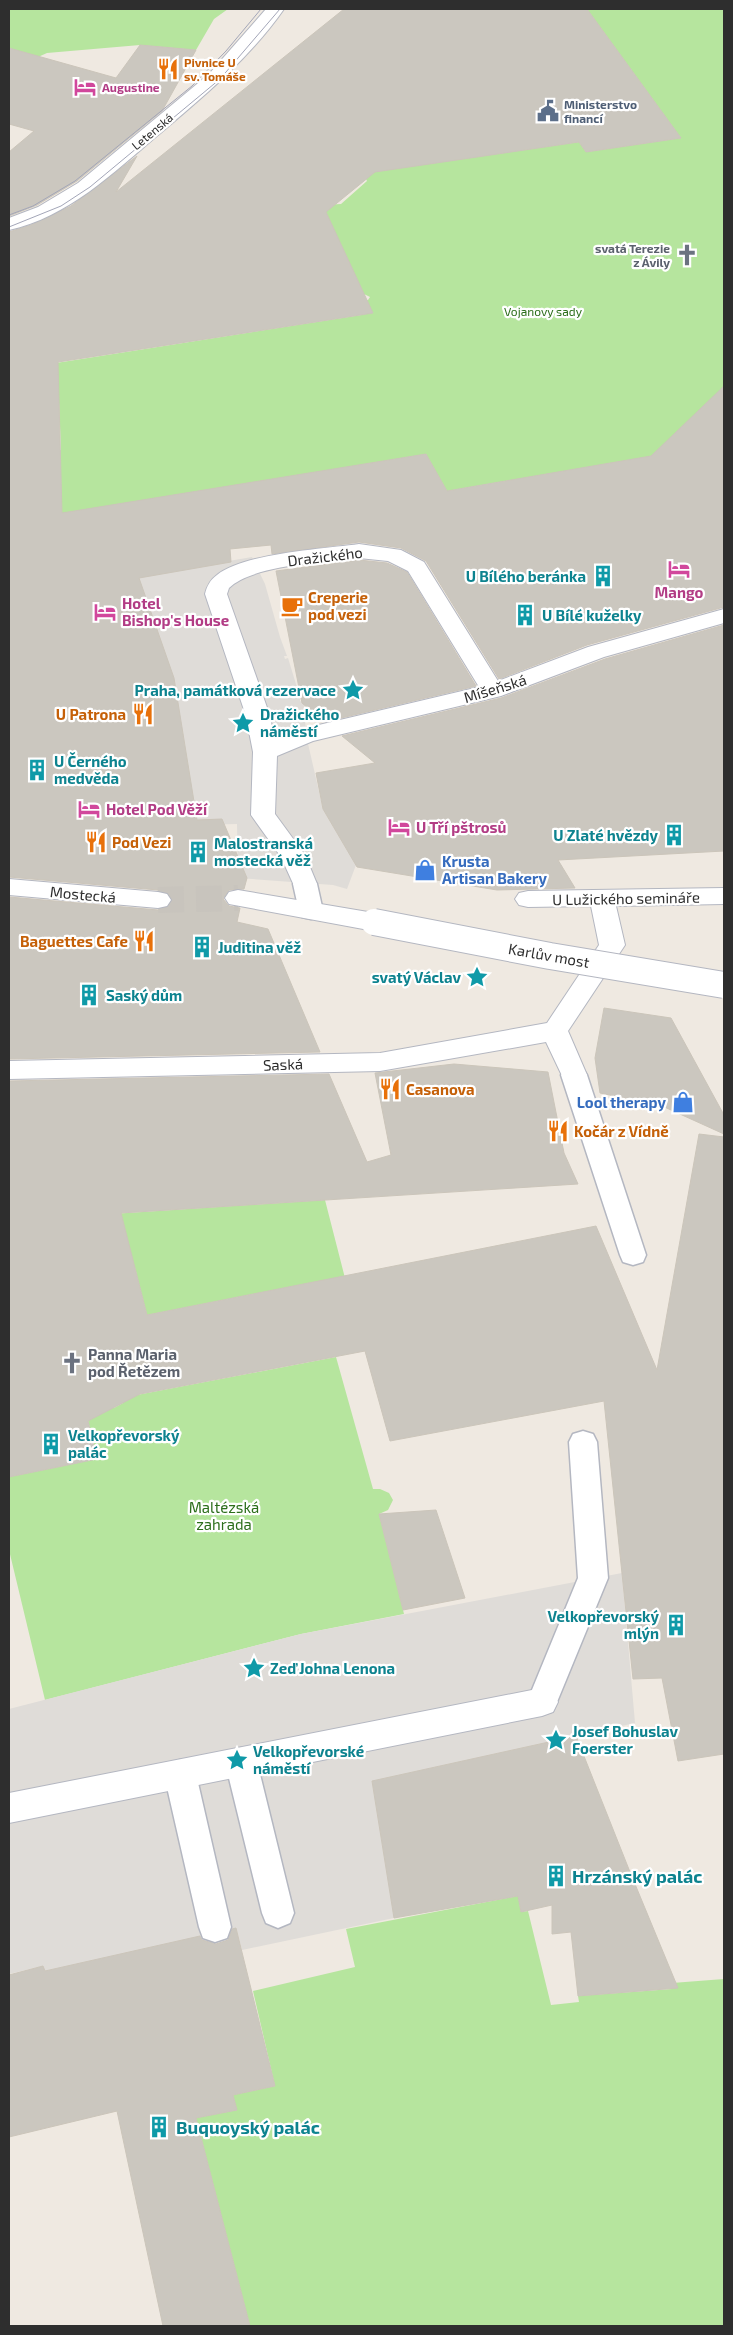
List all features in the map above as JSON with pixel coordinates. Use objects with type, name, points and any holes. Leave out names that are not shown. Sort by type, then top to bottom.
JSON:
[{"type":"street","name":"Letenská","points":[[9,224],[45,211],[86,187],[215,78],[275,9]]},
{"type":"street","name":"Dražického","points":[[264,752],[258,716],[216,594],[218,586],[225,579],[238,572],[264,564],[360,551],[393,555],[416,568],[494,692]]},
{"type":"street","name":"Míšeňská","points":[[264,752],[306,735],[494,692],[596,652],[724,616]]},
{"type":"street","points":[[264,752],[263,815],[293,855],[304,884]]},
{"type":"street","name":"Mostecká","points":[[9,887],[158,900]]},
{"type":"street","name":"U Lužického semináře","points":[[528,899],[724,896]]},
{"type":"street","points":[[238,898],[311,911]]},
{"type":"street","points":[[574,1075],[555,1031],[612,945],[602,898]]},
{"type":"street","name":"Karlův most","points":[[311,911],[540,954],[724,985]]},
{"type":"street","name":"Saská","points":[[9,1070],[380,1062],[555,1031]]},
{"type":"street","points":[[9,1808],[542,1702]]},
{"type":"lane","points":[[304,884],[311,911]]},
{"type":"lane","points":[[574,1075],[633,1255]]},
{"type":"lane","points":[[542,1702],[593,1578],[583,1442]]},
{"type":"lane","points":[[241,1762],[278,1912]]},
{"type":"lane","points":[[180,1774],[215,1927]]},
{"type":"green space","points":[[9,9],[228,9],[214,19],[196,50],[140,45],[47,53],[38,57],[9,48]]},
{"type":"green space","name":"Vojanovy sady","points":[[587,9],[724,9],[724,444],[447,491],[426,454],[39,519],[39,452],[61,450],[59,402],[37,366],[361,315],[357,302],[368,300],[370,297],[364,294],[355,294],[323,205],[341,204],[367,181],[363,173],[579,142],[586,152],[681,138]]},
{"type":"green space","points":[[325,1200],[346,1282],[315,1282],[147,1315],[135,1268],[9,1298],[9,1225],[96,1215]]},
{"type":"green space","name":"Maltézská zahrada","points":[[336,1357],[373,1489],[380,1489],[389,1493],[393,1500],[388,1510],[379,1514],[404,1614],[301,1634],[45,1700],[9,1550],[9,1477],[97,1459],[87,1416],[106,1398],[114,1408],[123,1403],[121,1398]]},
{"type":"green space","points":[[518,1896],[521,1912],[528,1911],[551,2005],[579,2002],[578,1996],[672,1989],[672,1983],[724,1979],[724,2326],[250,2326],[196,2118],[237,2110],[233,2095],[275,2086],[253,1991],[355,1967],[346,1929]]},
{"type":"shaded area","name":"Dražického náměstí","points":[[252,557],[265,584],[287,656],[284,656],[285,659],[288,658],[299,694],[301,695],[300,701],[304,703],[306,735],[323,809],[356,865],[347,889],[333,885],[238,878],[237,824],[157,826],[171,684],[175,683],[136,577]]},
{"type":"shaded area","name":"Velkopřevorské náměstí","points":[[622,1573],[635,1723],[372,1781],[394,1918],[242,1950],[236,1928],[45,1971],[43,1966],[9,1974],[9,1709],[301,1634]]},
{"type":"building","points":[[344,9],[587,9],[681,138],[586,152],[579,142],[375,172],[326,212],[373,313],[58,362],[62,513],[426,454],[447,491],[651,456],[724,386],[724,607],[587,645],[499,679],[426,561],[401,548],[359,542],[272,554],[271,545],[230,549],[231,562],[139,578],[174,678],[197,820],[222,819],[247,878],[244,889],[229,890],[223,899],[229,906],[240,908],[237,922],[268,929],[320,1052],[9,1059],[9,897],[158,910],[167,908],[173,901],[169,893],[158,890],[9,877],[9,232],[31,225],[71,206],[137,156],[116,192]]},
{"type":"building","points":[[140,45],[196,50],[162,111],[77,181],[37,205],[9,216],[9,152],[34,131],[9,124],[9,48],[116,78]]},
{"type":"building","points":[[359,560],[387,563],[407,572],[476,686],[324,722],[302,703],[276,571]]},
{"type":"building","points":[[724,625],[724,851],[558,860],[575,888],[497,890],[357,867],[323,809],[316,773],[375,763],[342,736],[501,698],[605,659]]},
{"type":"building","points":[[604,1008],[671,1018],[724,1115],[724,1134],[660,1105],[600,1093],[595,1058]]},
{"type":"building","points":[[454,1064],[548,1072],[564,1153],[578,1184],[121,1213],[147,1315],[596,1226],[657,1370],[699,1134],[724,1137],[724,1754],[678,1761],[662,1678],[633,1679],[604,1401],[390,1441],[365,1351],[140,1394],[88,1421],[97,1459],[9,1477],[9,1081],[329,1074],[367,1162],[391,1155],[375,1073]]},
{"type":"building","points":[[436,1510],[465,1598],[403,1610],[379,1514]]},
{"type":"building","name":"Hrzánský palác","points":[[576,1736],[678,1988],[578,1996],[571,1932],[552,1934],[552,1905],[521,1912],[518,1896],[394,1918],[372,1781]]},
{"type":"building","name":"Buquoyský palác","points":[[236,1928],[275,2086],[233,2095],[237,2110],[196,2118],[250,2326],[163,2326],[117,2111],[9,2137],[9,1975],[43,1966],[45,1971],[200,1936],[202,1940],[216,1944],[228,1940],[232,1929]]},
{"type":"tunnel","points":[[158,900],[238,898]]},
{"type":"tram line","points":[[9,215],[33,206],[75,181],[192,86],[226,51],[261,9]]},
{"type":"tram line","points":[[9,227],[61,206],[90,187],[220,79],[280,9]]},
{"type":"place","name":"Pivnice U sv. Tomáše","points":[[168,69]]},
{"type":"place","name":"Augustine","points":[[85,87]]},
{"type":"place","name":"Ministerstvo financí","points":[[548,111]]},
{"type":"place","name":"svatá Terezie z Ávily","points":[[687,255]]},
{"type":"place","name":"Mango","points":[[679,569]]},
{"type":"place","name":"U Bílého beránka","points":[[603,576]]},
{"type":"place","name":"Creperie pod vezi","points":[[292,606]]},
{"type":"place","name":"Hotel Bishop's House","points":[[105,612]]},
{"type":"place","name":"U Bílé kuželky","points":[[525,615]]},
{"type":"place","name":"Praha, památková rezervace","points":[[353,690]]},
{"type":"place","name":"U Patrona","points":[[143,714]]},
{"type":"place","name":"Dražického náměstí","points":[[243,723]]},
{"type":"place","name":"U Černého medvěda","points":[[37,770]]},
{"type":"place","name":"Hotel Pod Věží","points":[[89,809]]},
{"type":"place","name":"U Tří pštrosů","points":[[399,827]]},
{"type":"place","name":"U Zlaté hvězdy","points":[[674,835]]},
{"type":"place","name":"Pod Vezi","points":[[96,842]]},
{"type":"place","name":"Malostranská mostecká věž","points":[[198,852]]},
{"type":"place","name":"Krusta Artisan Bakery","points":[[425,870]]},
{"type":"place","name":"Baguettes Cafe","points":[[144,941]]},
{"type":"place","name":"Juditina věž","points":[[202,947]]},
{"type":"place","name":"svatý Václav","points":[[477,977]]},
{"type":"place","name":"Saský dům","points":[[89,995]]},
{"type":"place","name":"Casanova","points":[[390,1089]]},
{"type":"place","name":"Lool therapy","points":[[683,1102]]},
{"type":"place","name":"Kočár z Vídně","points":[[558,1131]]},
{"type":"place","name":"Panna Maria pod Řetězem","points":[[72,1363]]},
{"type":"place","name":"Velkopřevorský palác","points":[[51,1444]]},
{"type":"place","name":"Velkopřevorský mlýn","points":[[676,1625]]},
{"type":"place","name":"Zeď Johna Lenona","points":[[254,1668]]},
{"type":"place","name":"Josef Bohuslav Foerster","points":[[556,1740]]},
{"type":"place","name":"Velkopřevorské náměstí","points":[[237,1760]]},
{"type":"place","name":"Hrzánský palác","points":[[556,1876]]},
{"type":"place","name":"Buquoyský palác","points":[[159,2127]]}]
